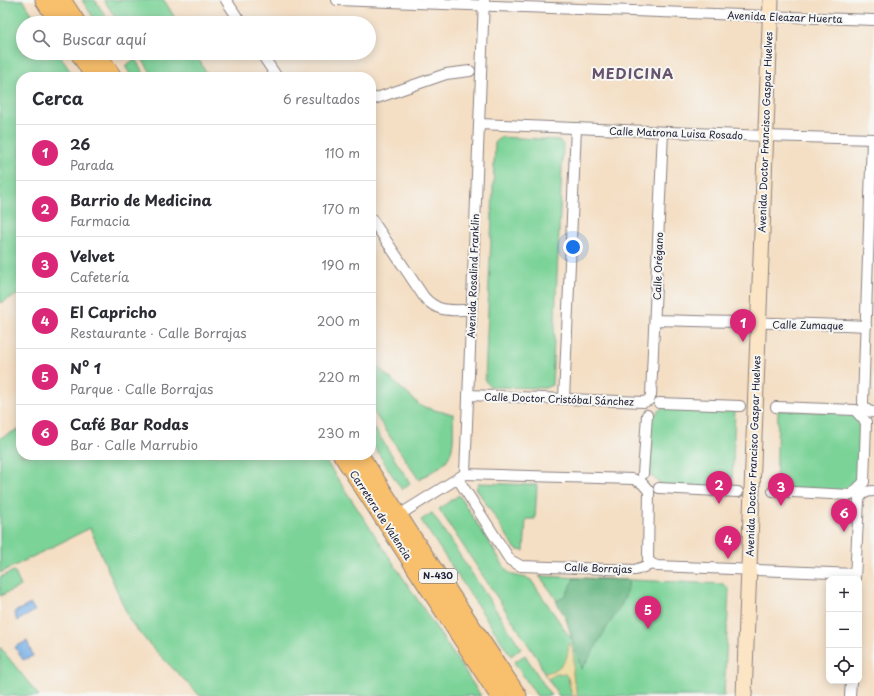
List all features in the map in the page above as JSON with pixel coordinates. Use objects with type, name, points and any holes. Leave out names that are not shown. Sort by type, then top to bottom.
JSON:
[{"type":"main road","points":[[44,0],[54,16]]},
{"type":"main road","points":[[62,0],[72,16]]},
{"type":"main road","points":[[83,60],[91,72]]},
{"type":"main road","points":[[102,60],[110,72]]},
{"type":"main road","name":"Carretera de Valencia","points":[[345,460],[499,696]]},
{"type":"main road","name":"Carretera de Valencia","points":[[363,460],[518,696]]},
{"type":"street","points":[[226,0],[236,16]]},
{"type":"street","name":"Avenida Eleazar Huerta","points":[[337,0],[579,4],[770,16],[874,20]]},
{"type":"street","name":"Avenida Doctor Francisco Gaspar Huelves","points":[[744,696],[771,0]]},
{"type":"street","name":"Avenida Rosalind Franklin","points":[[461,476],[468,395],[484,3]]},
{"type":"street","points":[[266,60],[274,72]]},
{"type":"street","points":[[376,98],[446,74],[470,71]]},
{"type":"street","name":"Calle Matrona Luisa Rosado","points":[[479,124],[873,139]]},
{"type":"street","points":[[564,399],[576,128]]},
{"type":"street","name":"Calle Orégano","points":[[649,400],[651,395],[655,320],[663,132]]},
{"type":"street","points":[[855,576],[859,500],[858,493],[864,482],[867,413],[863,403],[873,139]]},
{"type":"street","points":[[376,225],[424,297],[431,305],[440,309],[471,310]]},
{"type":"street","name":"Calle Zumaque","points":[[655,320],[866,326]]},
{"type":"street","name":"Calle Doctor Cristóbal Sánchez","points":[[468,395],[644,402],[649,400]]},
{"type":"street","points":[[660,403],[740,406]]},
{"type":"street","points":[[776,407],[856,410],[867,413]]},
{"type":"street","points":[[643,474],[647,415]]},
{"type":"street","points":[[399,515],[461,476],[633,479],[642,483],[649,491],[648,560],[652,564]]},
{"type":"street","name":"Calle Borrajas","points":[[461,476],[510,560],[521,566],[635,570],[652,564],[657,566],[840,576]]},
{"type":"street","points":[[659,488],[738,492]]},
{"type":"street","points":[[773,491],[851,495],[874,491]]},
{"type":"street","points":[[850,696],[851,684]]},
{"type":"green space","points":[[0,0],[23,0],[33,16],[16,16],[16,60],[63,60],[71,72],[16,72],[16,295],[0,303]]},
{"type":"green space","points":[[82,0],[95,0],[105,16],[92,16]]},
{"type":"green space","points":[[104,0],[164,0],[174,16],[114,16]]},
{"type":"green space","points":[[136,60],[143,72],[129,72],[125,66]]},
{"type":"green space","points":[[143,60],[199,60],[206,72],[151,72]]},
{"type":"green space","points":[[500,137],[559,140],[563,145],[552,385],[545,388],[491,387],[485,381],[495,143]]},
{"type":"green space","points":[[376,363],[382,371],[421,406],[453,414],[453,439],[449,457],[440,467],[419,480],[376,416]]},
{"type":"green space","points":[[665,406],[735,410],[732,487],[663,486],[647,472],[650,420]]},
{"type":"green space","points":[[778,410],[851,413],[863,429],[860,482],[846,493],[776,490]]},
{"type":"green space","points":[[16,430],[16,460],[325,460],[481,696],[200,696],[149,644],[130,621],[90,528],[0,573],[0,438]]},
{"type":"green space","points":[[376,431],[410,483],[402,490],[376,450]]},
{"type":"green space","points":[[479,483],[537,485],[535,519],[526,519],[524,551],[515,548],[476,488]]},
{"type":"green space","points":[[459,495],[507,571],[512,575],[531,580],[571,639],[570,630],[560,606],[539,576],[724,584],[729,589],[724,696],[559,696],[544,673],[539,661],[439,509]]},
{"type":"green space","points":[[432,513],[521,648],[511,656],[421,520]]},
{"type":"green space","points":[[14,571],[21,586],[0,596],[0,577]]},
{"type":"green space","points":[[574,578],[629,580],[626,594],[620,606],[581,669],[566,619],[556,601],[565,595]]},
{"type":"green space","points":[[0,647],[39,696],[0,696]]},
{"type":"green space","points":[[525,655],[551,696],[537,696],[514,662]]},
{"type":"sand","points":[[571,643],[574,658],[574,681],[578,696],[572,696],[568,678],[565,674],[558,673],[548,679],[544,673],[555,670],[563,663],[566,659],[568,644]]},
{"type":"water","points":[[31,604],[35,611],[17,621],[14,612]]},
{"type":"water","points":[[27,641],[33,656],[23,660],[15,647]]},
{"type":"place","name":"26","points":[[743,342]]},
{"type":"place","name":"Barrio de Medicina","points":[[719,504]]},
{"type":"place","name":"Velvet","points":[[781,506]]},
{"type":"place","name":"Café Bar Rodas","points":[[844,532]]},
{"type":"place","name":"El Capricho","points":[[728,559]]},
{"type":"place","name":"Nº 1","points":[[648,629]]},
{"type":"district","name":"MEDICINA","points":[[633,74]]}]
